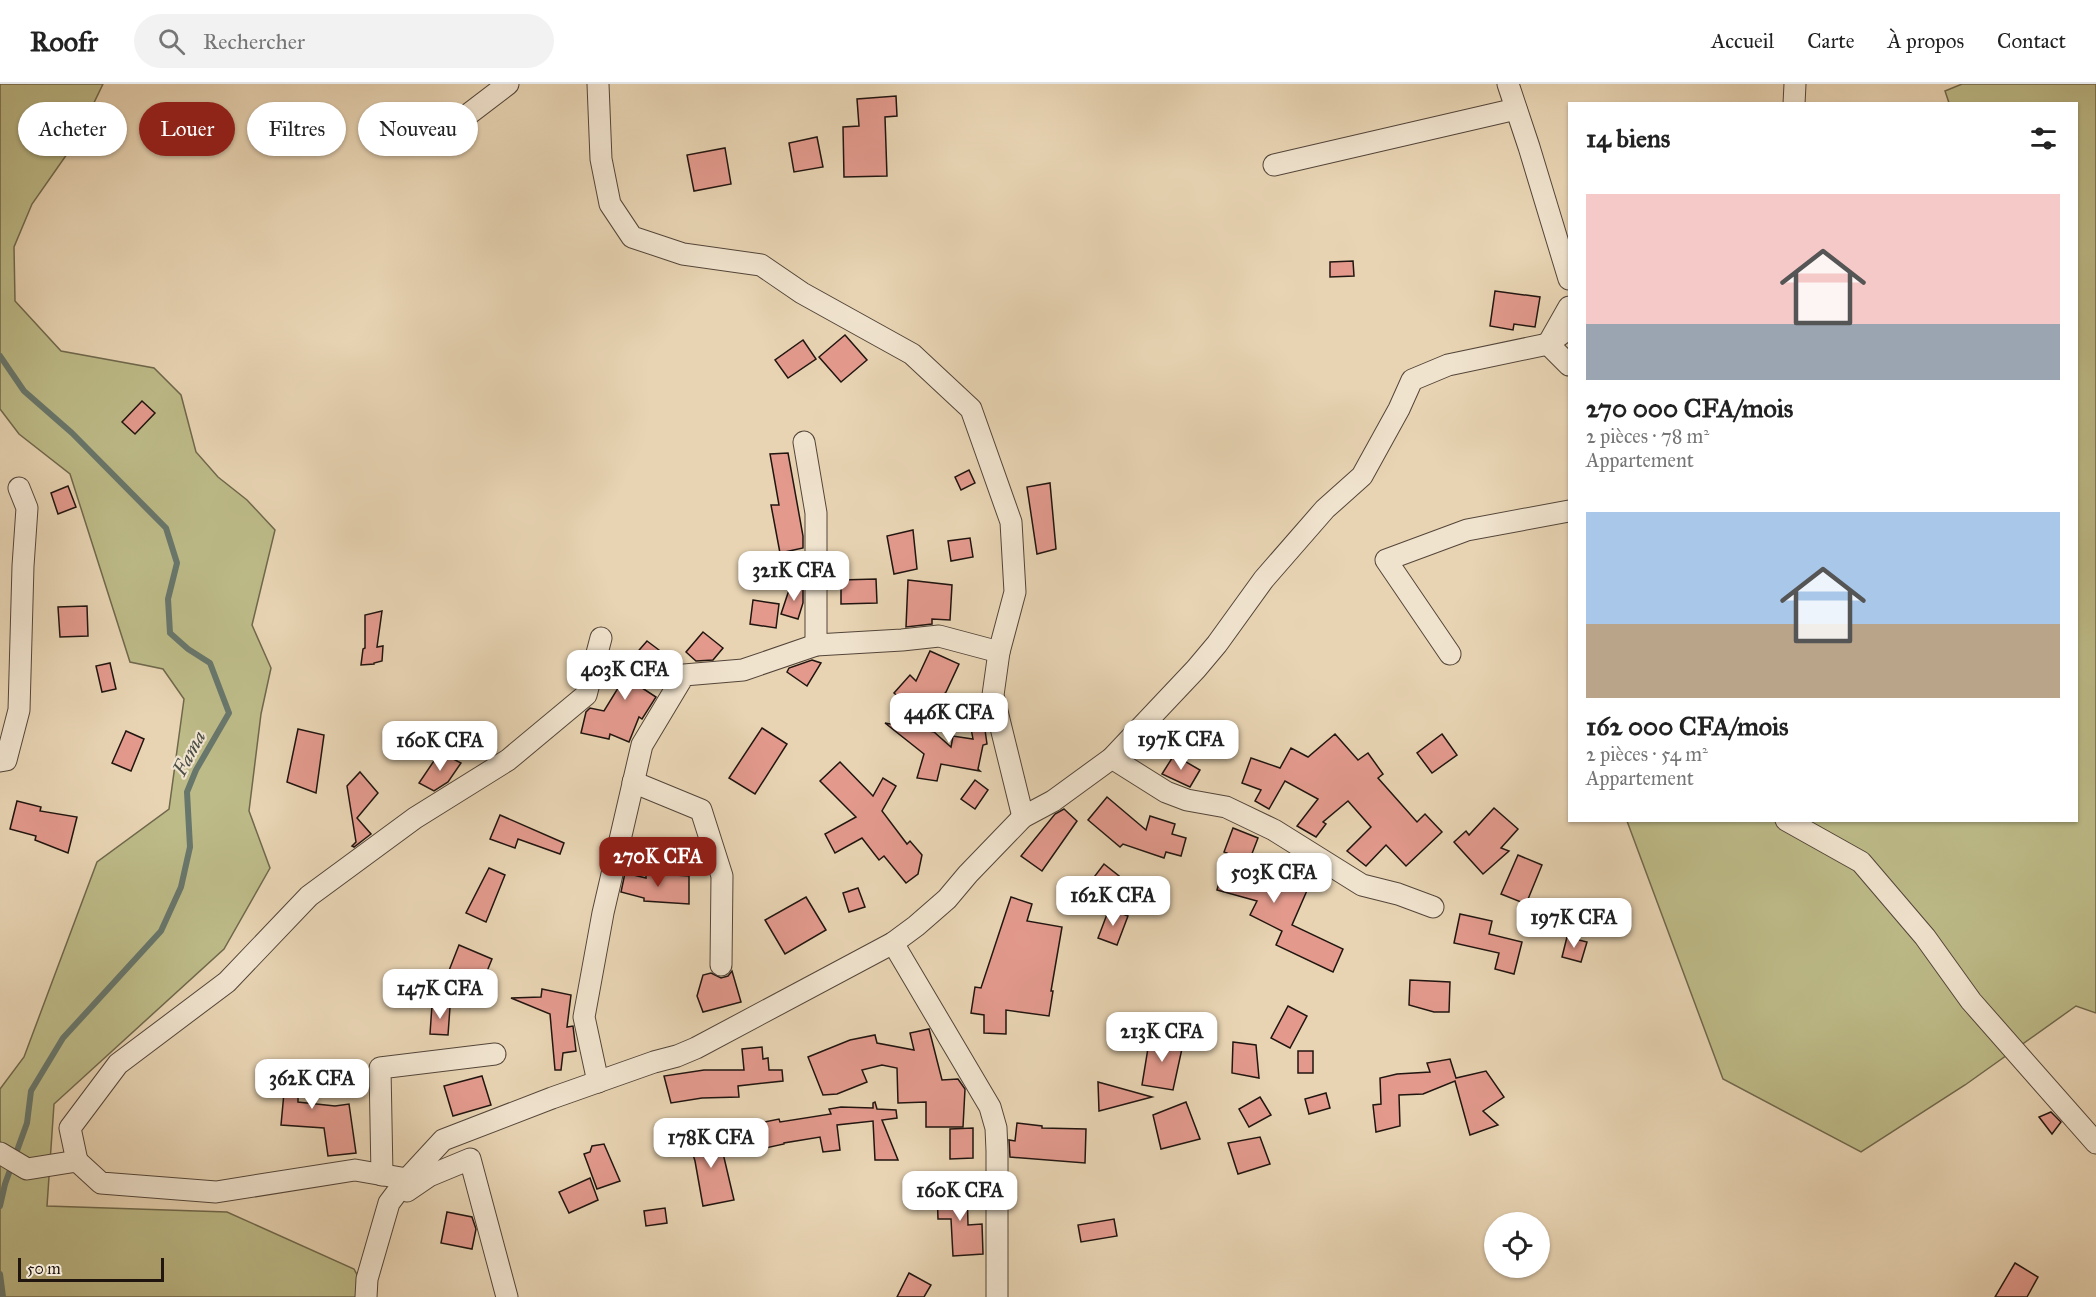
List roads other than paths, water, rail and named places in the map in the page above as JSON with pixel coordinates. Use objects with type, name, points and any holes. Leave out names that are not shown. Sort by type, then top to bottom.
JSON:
[{"type":"street","points":[[478,107],[508,84]]},
{"type":"street","points":[[598,84],[601,159],[610,204],[632,237],[683,254],[761,265],[802,292],[912,354],[971,409],[1011,522],[1015,592],[999,652],[993,695],[1023,817]]},
{"type":"street","points":[[1508,84],[1568,276]]},
{"type":"street","points":[[1794,102],[1795,84]]},
{"type":"street","points":[[1275,165],[1516,109]]},
{"type":"street","points":[[1548,344],[1568,309]]},
{"type":"street","points":[[366,1297],[368,1279],[389,1203],[407,1179],[443,1140],[696,1048],[892,943],[916,926],[947,899],[1023,817],[1053,801],[1112,758],[1196,669],[1264,579],[1325,509],[1362,476],[1399,409],[1412,380],[1448,365],[1548,344],[1568,329]]},
{"type":"street","points":[[1548,344],[1568,364]]},
{"type":"street","points":[[804,442],[816,513],[816,645]]},
{"type":"street","points":[[0,761],[6,760],[19,710],[27,508],[19,488]]},
{"type":"street","points":[[1449,654],[1386,560],[1467,530],[1568,511]]},
{"type":"street","points":[[598,1082],[584,1017],[603,913],[642,745],[684,675],[743,670],[816,645],[939,636],[999,652]]},
{"type":"street","points":[[407,1179],[355,1170],[216,1192],[101,1184],[77,1161],[70,1128],[118,1064],[227,982],[309,896],[415,818],[508,760],[586,695],[600,638]]},
{"type":"street","points":[[1112,758],[1166,792],[1187,800],[1226,807],[1274,830],[1362,885],[1398,894],[1433,907]]},
{"type":"street","points":[[633,782],[701,810],[722,876],[721,965]]},
{"type":"street","points":[[1790,822],[1861,862],[1925,937],[1971,1001],[2096,1143]]},
{"type":"street","points":[[892,943],[990,1107],[996,1128],[997,1151],[997,1297]]},
{"type":"street","points":[[382,1175],[380,1068],[495,1054]]},
{"type":"street","points":[[0,1153],[27,1169],[77,1161]]},
{"type":"street","points":[[389,1203],[429,1176],[470,1160],[507,1297]]},
{"type":"waterway","name":"Fama","points":[[0,356],[24,391],[72,433],[166,528],[177,563],[168,599],[170,633],[188,649],[210,663],[229,713],[196,770],[187,792],[190,847],[181,887],[161,931],[63,1038],[31,1091],[27,1123],[5,1184],[0,1206]]},
{"type":"waterway","name":"Fama","points":[[0,1274],[3,1297]]}]
